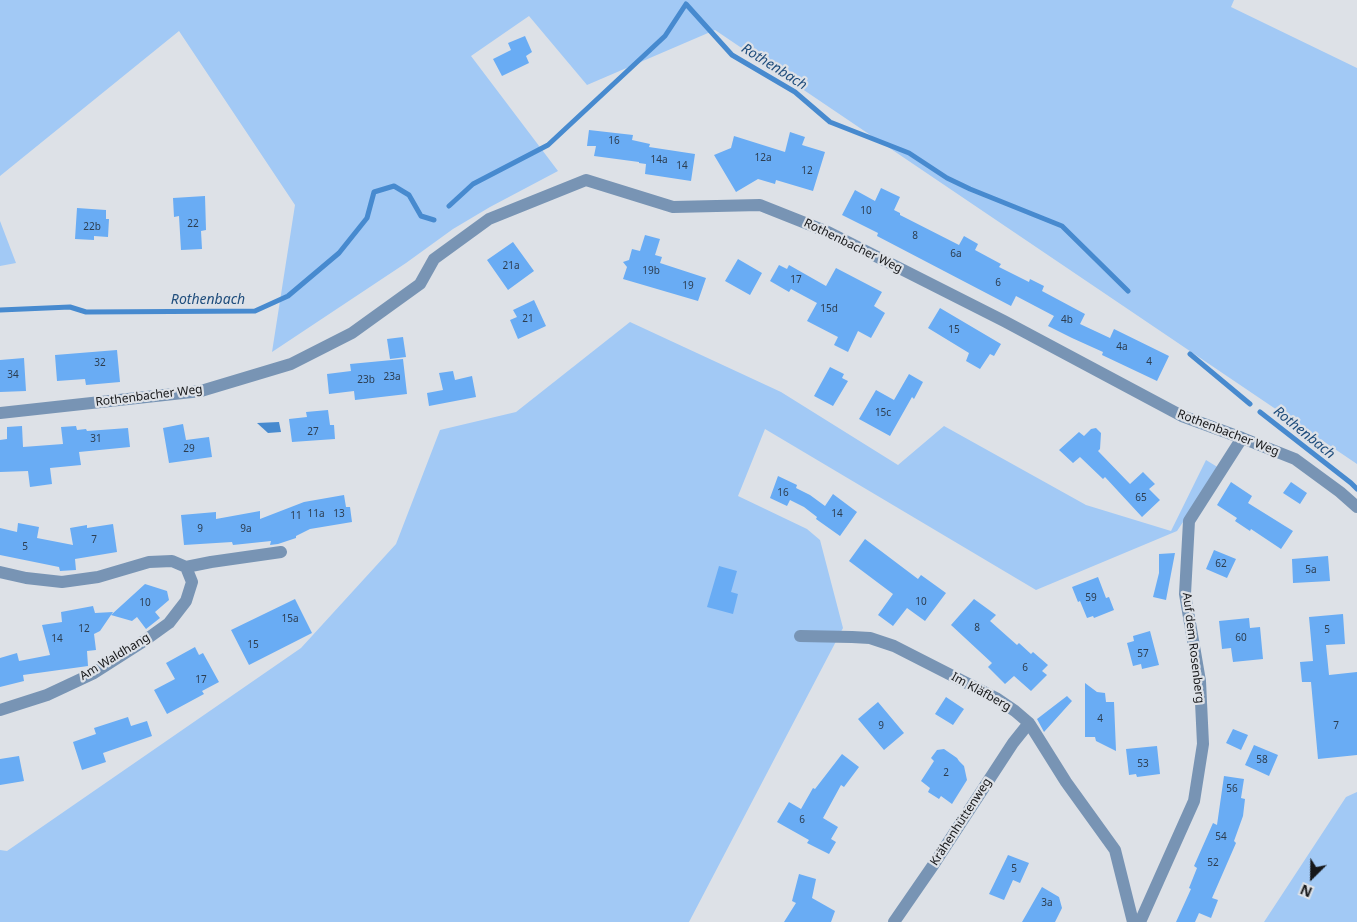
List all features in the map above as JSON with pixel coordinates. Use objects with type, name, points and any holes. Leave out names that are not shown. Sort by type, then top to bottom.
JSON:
[{"type":"street","name":"Rothenbacher Weg","points":[[0,413],[201,391],[291,364],[352,332],[420,284],[434,259],[489,219],[586,180],[674,207],[760,205],[828,232],[1004,321],[1182,416],[1295,459],[1357,506]]},
{"type":"street","name":"Auf dem Rosenberg","points":[[1140,922],[1194,801],[1203,744],[1200,681],[1185,594],[1189,522],[1242,438]]},
{"type":"street","points":[[0,572],[26,578],[62,582],[98,577],[149,562],[172,561],[186,567],[281,552]]},
{"type":"street","name":"Am Waldhang","points":[[0,710],[47,695],[94,673],[169,623],[186,601],[192,582],[186,567]]},
{"type":"street","name":"Im Kläfberg","points":[[800,636],[852,636],[870,638],[894,646],[996,698],[1015,711],[1029,724],[1066,782],[1115,850],[1133,922]]},
{"type":"street","name":"Krähenhüttenweg","points":[[894,922],[1012,743],[1029,724]]},
{"type":"shaded area","points":[[0,0],[1234,0],[1231,7],[1357,68],[1357,464],[715,30],[587,85],[529,16],[471,56],[558,171],[453,229],[406,263],[272,352],[295,205],[179,31],[0,176]]},
{"type":"shaded area","points":[[0,221],[16,263],[0,266]]},
{"type":"shaded area","points":[[630,322],[781,392],[898,465],[944,426],[1086,505],[1171,531],[1206,460],[1219,468],[1177,531],[1036,590],[765,429],[738,496],[807,529],[820,540],[843,628],[689,922],[0,922],[0,850],[7,851],[301,648],[396,544],[440,430],[516,412]]},
{"type":"shaded area","points":[[279,422],[281,432],[268,433],[257,423]]},
{"type":"shaded area","points":[[1357,792],[1357,922],[1264,922],[1346,797]]},
{"type":"building","points":[[525,36],[532,52],[526,56],[529,63],[502,76],[493,59],[511,50],[508,43]]},
{"type":"building","points":[[589,130],[633,135],[632,140],[650,144],[649,147],[695,154],[691,181],[645,174],[646,164],[639,162],[594,156],[596,146],[587,146]]},
{"type":"building","points":[[790,132],[805,137],[802,145],[825,152],[813,191],[776,180],[775,184],[758,179],[736,192],[714,155],[731,148],[734,136],[785,152]]},
{"type":"building","points":[[881,188],[900,197],[894,210],[900,213],[900,215],[959,245],[964,236],[978,244],[975,250],[1001,264],[999,267],[1029,282],[1030,279],[1044,286],[1042,291],[1085,314],[1080,324],[1110,338],[1114,329],[1169,356],[1157,381],[1102,355],[1103,352],[1048,326],[1054,316],[1016,296],[1011,306],[877,236],[878,233],[842,215],[855,190],[875,201]]},
{"type":"building","points":[[205,196],[206,230],[201,231],[202,249],[181,250],[179,216],[174,217],[173,198]]},
{"type":"building","points":[[77,208],[106,210],[106,219],[109,219],[108,237],[94,236],[94,240],[75,239]]},
{"type":"building","points":[[645,235],[660,239],[655,255],[662,257],[660,263],[706,278],[698,301],[623,279],[627,267],[623,262],[629,260],[632,249],[640,251]]},
{"type":"building","points":[[513,242],[534,271],[508,290],[487,260]]},
{"type":"building","points":[[738,259],[762,273],[750,295],[725,281]]},
{"type":"building","points":[[779,265],[787,269],[789,265],[826,286],[836,268],[882,292],[874,306],[885,313],[871,338],[858,331],[848,352],[834,345],[838,337],[807,321],[817,303],[791,289],[789,292],[770,281]]},
{"type":"building","points":[[534,300],[546,326],[518,339],[510,320],[517,317],[513,310]]},
{"type":"building","points":[[940,308],[1001,344],[994,356],[990,354],[980,369],[966,361],[969,353],[928,328]]},
{"type":"building","points":[[403,337],[406,357],[390,359],[387,339]]},
{"type":"building","points":[[117,350],[120,382],[86,385],[85,379],[57,381],[55,355]]},
{"type":"building","points":[[24,358],[26,391],[0,392],[0,360]]},
{"type":"building","points":[[403,359],[407,394],[355,400],[354,391],[329,394],[327,374],[351,371],[350,364]]},
{"type":"building","points":[[830,367],[844,374],[842,378],[848,381],[833,406],[814,396]]},
{"type":"building","points":[[453,371],[455,380],[472,376],[476,397],[429,406],[427,393],[443,390],[439,373]]},
{"type":"building","points":[[909,374],[923,382],[914,399],[912,397],[890,436],[859,419],[876,390],[894,400]]},
{"type":"building","points":[[328,410],[330,425],[334,425],[335,439],[292,442],[289,419],[307,417],[306,412]]},
{"type":"building","points":[[183,424],[186,440],[209,437],[212,457],[169,463],[163,428]]},
{"type":"building","points":[[22,426],[23,447],[63,444],[61,427],[76,426],[77,430],[86,429],[87,431],[128,428],[130,447],[79,452],[81,465],[50,468],[52,484],[30,487],[28,471],[0,472],[0,440],[7,439],[7,427]]},
{"type":"building","points":[[1096,428],[1101,433],[1100,449],[1098,451],[1130,484],[1143,472],[1155,484],[1149,489],[1160,500],[1142,517],[1105,477],[1103,479],[1080,457],[1073,463],[1059,450],[1079,432],[1084,436],[1091,429]]},
{"type":"building","points":[[778,476],[797,485],[796,488],[825,506],[833,494],[857,512],[840,536],[816,519],[817,517],[804,507],[790,500],[787,506],[770,498]]},
{"type":"building","points":[[1231,482],[1252,496],[1248,503],[1293,531],[1281,549],[1235,521],[1237,518],[1217,505]]},
{"type":"building","points":[[1291,482],[1307,493],[1300,504],[1283,493]]},
{"type":"building","points":[[344,495],[346,507],[350,507],[352,522],[310,529],[296,536],[296,538],[278,544],[270,545],[271,541],[233,545],[232,542],[184,545],[181,515],[216,512],[216,519],[260,511],[260,519],[304,502]]},
{"type":"building","points":[[18,523],[39,527],[37,538],[73,545],[70,528],[87,525],[87,528],[113,524],[117,552],[75,559],[76,570],[60,571],[59,567],[0,555],[0,528],[17,532]]},
{"type":"building","points":[[865,539],[918,579],[921,575],[946,593],[925,621],[907,608],[893,626],[878,615],[893,594],[849,561]]},
{"type":"building","points":[[1214,550],[1236,559],[1227,578],[1206,569]]},
{"type":"building","points":[[1175,553],[1166,600],[1153,597],[1159,573],[1159,554]]},
{"type":"building","points":[[1328,556],[1330,581],[1293,583],[1292,559]]},
{"type":"building","points":[[719,566],[737,571],[731,592],[738,594],[733,614],[707,607]]},
{"type":"building","points":[[1098,577],[1106,598],[1109,597],[1114,610],[1094,618],[1093,616],[1087,618],[1072,587]]},
{"type":"building","points":[[145,584],[167,591],[169,600],[155,612],[160,618],[146,629],[137,617],[132,621],[111,615]]},
{"type":"building","points":[[295,599],[312,633],[249,665],[231,630]]},
{"type":"building","points":[[974,599],[996,615],[990,621],[1017,645],[1019,643],[1031,654],[1033,652],[1048,665],[1042,671],[1047,675],[1031,691],[1014,676],[1005,684],[988,667],[992,663],[951,625]]},
{"type":"building","points":[[93,606],[95,613],[113,612],[100,631],[94,634],[96,650],[87,651],[88,666],[23,675],[24,681],[0,687],[0,658],[17,653],[19,661],[50,655],[42,625],[62,622],[61,612]]},
{"type":"building","points":[[1343,614],[1345,644],[1326,645],[1329,675],[1357,672],[1357,755],[1318,759],[1311,682],[1302,682],[1300,662],[1313,661],[1309,617]]},
{"type":"building","points":[[1249,618],[1250,628],[1260,627],[1263,659],[1233,662],[1231,648],[1222,649],[1219,621]]},
{"type":"building","points":[[1150,631],[1159,665],[1142,669],[1141,664],[1133,666],[1127,643],[1134,641],[1133,636]]},
{"type":"building","points":[[195,647],[199,655],[203,653],[219,682],[202,691],[204,694],[167,714],[154,690],[175,679],[166,663]]},
{"type":"building","points":[[1085,683],[1097,692],[1105,693],[1106,702],[1114,702],[1116,751],[1096,741],[1095,737],[1085,737]]},
{"type":"building","points":[[1067,696],[1072,701],[1044,732],[1037,719]]},
{"type":"building","points":[[946,697],[964,709],[953,725],[935,714]]},
{"type":"building","points":[[878,702],[904,733],[884,750],[858,719]]},
{"type":"building","points":[[128,717],[131,726],[147,721],[152,736],[103,753],[106,762],[82,770],[73,742],[96,734],[94,728]]},
{"type":"building","points":[[1233,729],[1248,735],[1241,750],[1226,743]]},
{"type":"building","points":[[1254,745],[1278,755],[1269,776],[1245,765]]},
{"type":"building","points":[[1157,746],[1160,774],[1137,777],[1136,774],[1129,775],[1126,749]]},
{"type":"building","points":[[944,749],[957,758],[964,766],[967,780],[952,804],[941,796],[939,799],[928,792],[930,788],[921,781],[934,761],[931,758],[937,750]]},
{"type":"building","points":[[842,754],[859,767],[844,787],[841,785],[823,818],[838,827],[831,839],[836,842],[829,854],[807,843],[809,840],[777,822],[789,802],[801,809],[813,788],[815,789]]},
{"type":"building","points":[[19,756],[24,781],[0,785],[0,759]]},
{"type":"building","points":[[1224,776],[1244,779],[1241,798],[1245,799],[1243,816],[1234,841],[1236,843],[1212,898],[1218,900],[1211,918],[1199,913],[1195,922],[1176,922],[1191,889],[1189,888],[1197,868],[1194,866],[1213,823],[1217,825]]},
{"type":"building","points":[[1008,855],[1029,863],[1020,883],[1013,880],[1004,900],[989,894]]},
{"type":"building","points":[[799,874],[816,879],[812,898],[835,911],[831,922],[784,922],[796,903],[792,901]]},
{"type":"building","points":[[1042,887],[1059,897],[1062,908],[1055,922],[1022,922]]},
{"type":"waterway","name":"Rothenbach","points":[[449,206],[473,184],[548,145],[665,36],[686,4],[732,55],[795,92],[830,122],[909,153],[947,178],[970,189],[1062,226],[1128,291]]},
{"type":"waterway","name":"Rothenbach","points":[[0,310],[70,307],[86,312],[255,311],[288,296],[339,253],[367,218],[374,192],[394,186],[409,195],[421,216],[434,220]]},
{"type":"waterway","name":"Rothenbach","points":[[1190,354],[1250,404]]},
{"type":"waterway","name":"Rothenbach","points":[[1260,412],[1357,489]]}]
